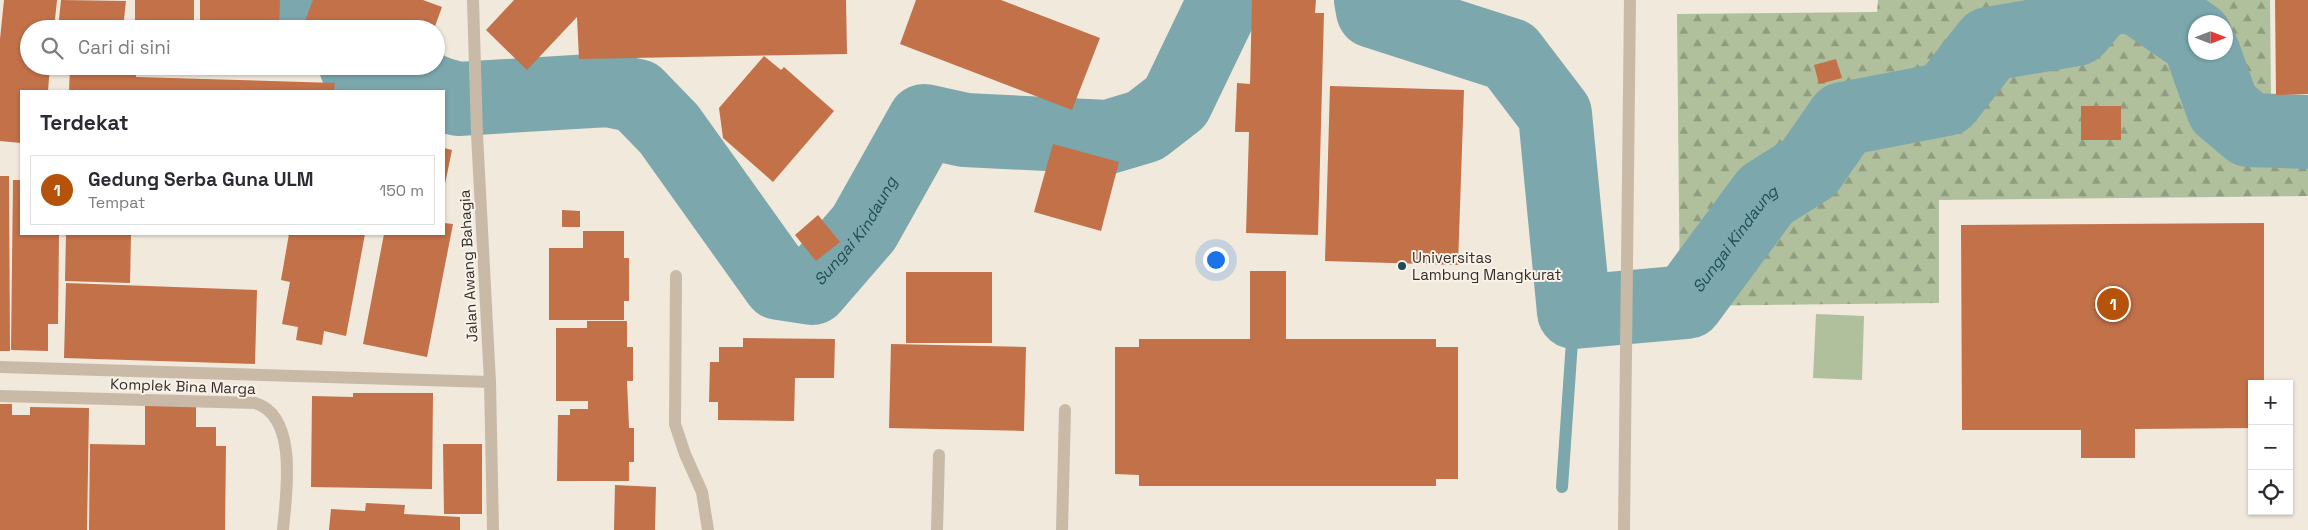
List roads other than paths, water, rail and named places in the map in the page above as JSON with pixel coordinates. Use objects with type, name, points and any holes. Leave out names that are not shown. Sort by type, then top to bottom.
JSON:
[{"type":"street","name":"Jalan Awang Bahagia","points":[[472,0],[490,382],[493,530]]},
{"type":"street","points":[[1624,530],[1630,0]]},
{"type":"street","points":[[676,276],[675,424],[684,454],[702,492],[708,530]]},
{"type":"street","points":[[0,366],[490,382]]},
{"type":"street","name":"Komplek Bina Marga","points":[[0,396],[255,403],[264,406],[279,424],[286,444],[286,490],[283,530]]},
{"type":"street","points":[[1062,530],[1065,410]]},
{"type":"street","points":[[937,530],[940,455]]},
{"type":"waterway","name":"Sungai Kindaung","points":[[295,0],[298,20]]},
{"type":"waterway","name":"Sungai Kindaung","points":[[445,95],[458,99],[608,90],[637,96],[669,129],[779,283],[812,288],[864,228],[924,121],[965,130],[1108,137],[1145,126],[1176,102],[1225,0]]},
{"type":"waterway","name":"Sungai Kindaung","points":[[1371,0],[1373,11],[1510,55],[1555,114],[1574,312],[1687,302],[1766,195],[1809,168],[1843,119],[1946,99],[1989,44],[2076,29],[2099,2],[2106,0]]},
{"type":"waterway","name":"Sungai Kindaung","points":[[2141,0],[2188,32]]},
{"type":"waterway","name":"Sungai Kindaung","points":[[2206,60],[2223,108],[2249,130],[2308,132]]},
{"type":"waterway","name":"Sungai Kindaung","points":[[384,75],[430,90]]},
{"type":"waterway","points":[[1562,487],[1574,312]]},
{"type":"place","name":"Universitas Lambung Mangkurat","points":[[1402,266]]},
{"type":"place","name":"Gedung Serba Guna ULM","points":[[2113,304]]}]
